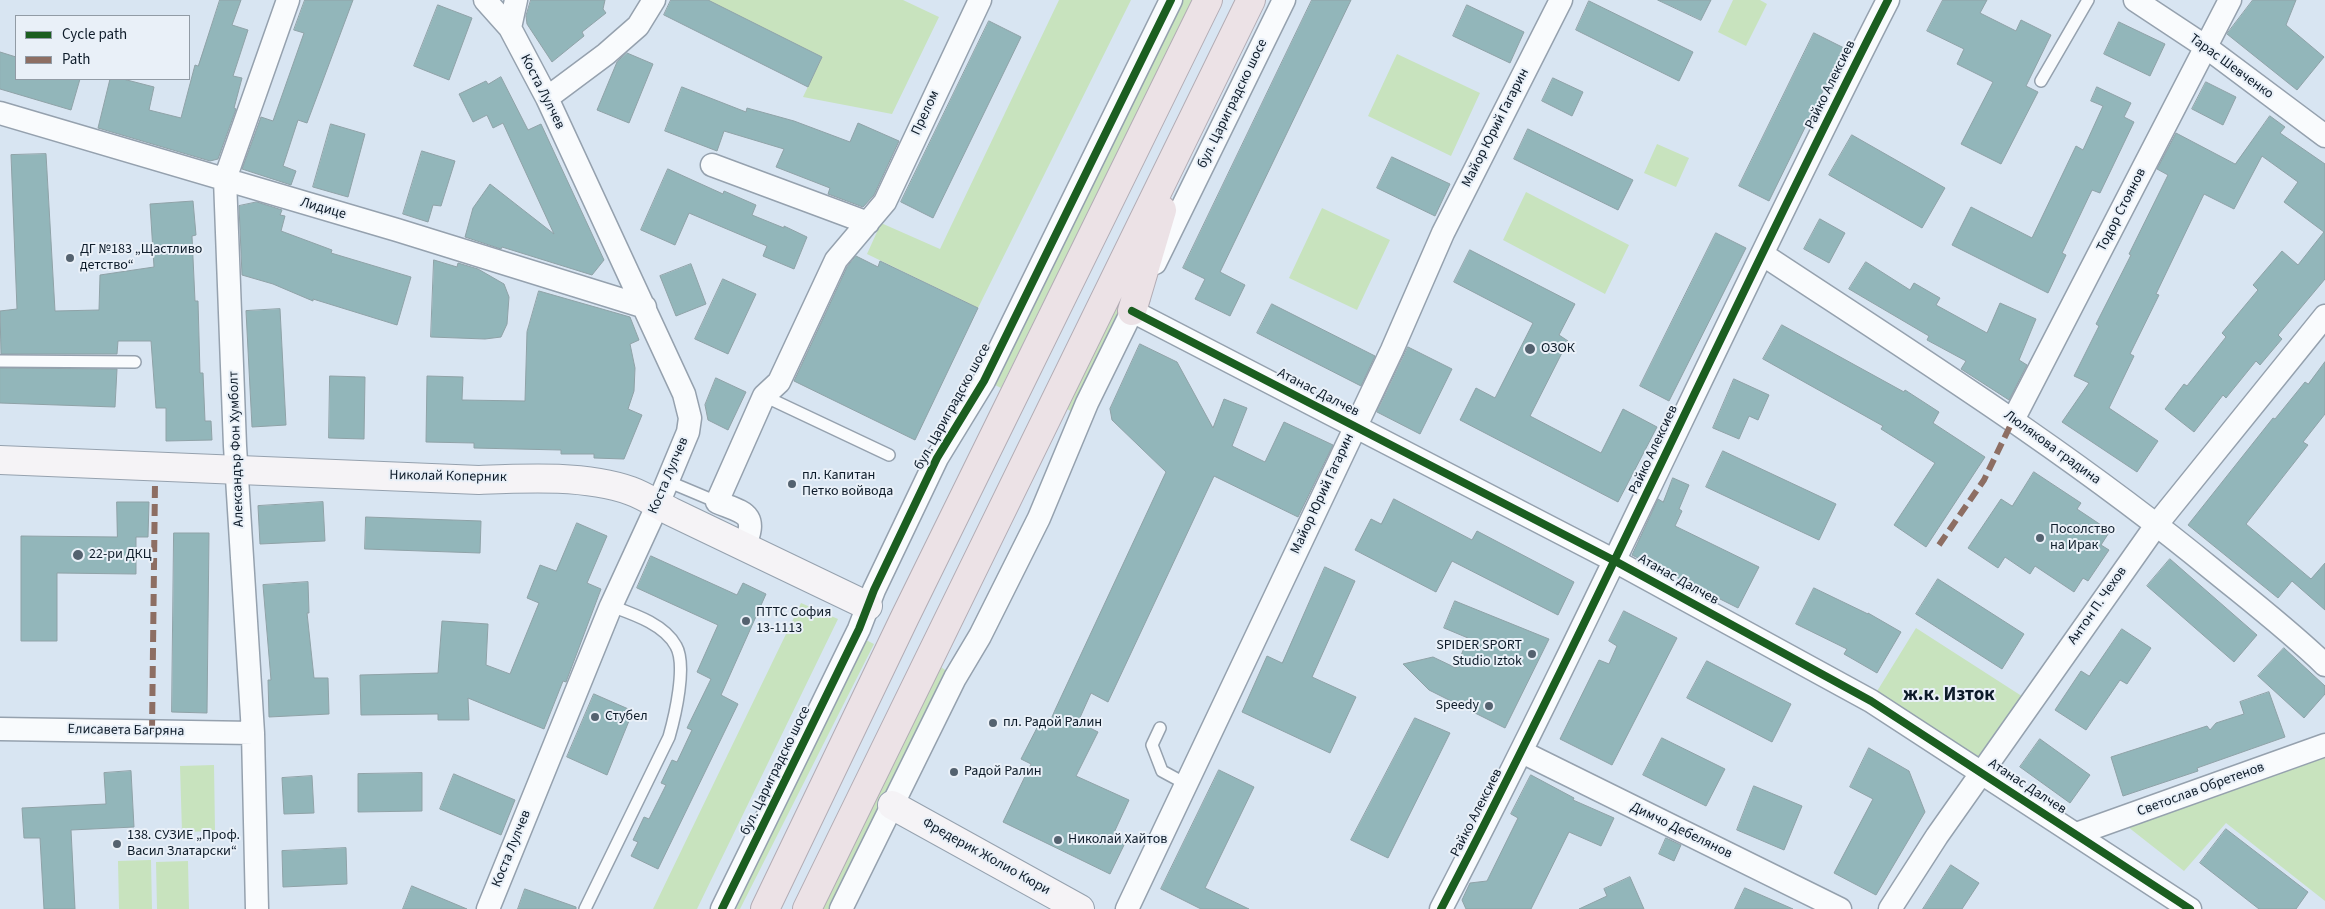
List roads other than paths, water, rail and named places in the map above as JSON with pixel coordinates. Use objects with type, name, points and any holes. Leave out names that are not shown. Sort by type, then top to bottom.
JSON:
[{"type":"highway","points":[[765,909],[910,608],[1208,0]]},
{"type":"highway","points":[[807,909],[1251,0]]},
{"type":"highway","points":[[1132,312],[1186,132]]},
{"type":"street","name":"Александър Фон Хумболт","points":[[257,909],[253,733],[237,469],[225,179],[288,0]]},
{"type":"street","name":"Коста Лулчев","points":[[484,0],[510,28],[547,98],[684,394],[690,418],[688,432],[611,606],[488,909]]},
{"type":"street","points":[[510,28],[516,0]]},
{"type":"street","points":[[547,98],[599,59],[638,26],[654,0]]},
{"type":"street","name":"Прелом","points":[[717,502],[836,260],[885,202],[980,0]]},
{"type":"street","name":"бул. Цариградско шосе","points":[[722,909],[859,629],[938,458],[984,381],[1171,0]]},
{"type":"street","name":"бул. Цариградско шосе","points":[[841,909],[955,678],[980,636],[1039,518],[1087,403],[1284,0]]},
{"type":"street","name":"Майор Юрий Гагарин","points":[[1126,909],[1355,426],[1443,233],[1561,0]]},
{"type":"street","name":"Райко Алексиев","points":[[1441,909],[1522,752],[1762,254],[1888,0]]},
{"type":"street","name":"Тарас Шевченко","points":[[2135,0],[2206,47],[2325,136]]},
{"type":"street","name":"Тодор Стоянов","points":[[2014,420],[2230,0]]},
{"type":"street","name":"Лидице","points":[[0,113],[225,179],[645,307]]},
{"type":"street","points":[[712,165],[868,223]]},
{"type":"street","name":"Люлякова градина","points":[[1762,254],[2014,420],[2157,524],[2321,653]]},
{"type":"street","name":"Атанас Далчев","points":[[1132,312],[1615,561],[1871,701],[2190,909]]},
{"type":"street","name":"Антон П. Чехов","points":[[1890,909],[1936,836],[2157,524],[2325,316]]},
{"type":"street","name":"Николай Коперник","points":[[0,460],[479,480],[537,479],[599,482],[632,491],[663,492],[744,547],[868,606]]},
{"type":"street","points":[[717,502],[746,514],[751,524],[751,531],[744,547]]},
{"type":"street","name":"Елисавета Багряна","points":[[0,729],[253,733]]},
{"type":"street","name":"Светослав Обретенов","points":[[2076,834],[2325,745]]},
{"type":"street","name":"Димчо Дебелянов","points":[[1522,752],[1840,909]]},
{"type":"street","name":"Фредерик Жолио Кюри","points":[[892,805],[1080,909]]},
{"type":"lane","points":[[2041,81],[2088,0]]},
{"type":"lane","points":[[0,361],[135,362]]},
{"type":"lane","points":[[772,389],[889,455]]},
{"type":"lane","points":[[663,492],[717,502]]},
{"type":"lane","points":[[585,909],[669,737],[676,710],[681,674],[677,646],[660,629],[636,615],[611,606]]},
{"type":"lane","points":[[1160,728],[1152,744],[1162,771],[1186,784]]},
{"type":"place","name":"ДГ №183 „Щастливо детство“","points":[[70,258]]},
{"type":"place","name":"ОЗОК","points":[[1530,349]]},
{"type":"place","name":"пл. Капитан Петко войвода","points":[[792,484]]},
{"type":"place","name":"Посолство на Ирак","points":[[2040,538]]},
{"type":"place","name":"22-ри ДКЦ","points":[[78,555]]},
{"type":"place","name":"ПТТС София 13-1113","points":[[746,621]]},
{"type":"place","name":"SPIDER SPORT Studio Iztok","points":[[1532,654]]},
{"type":"place","name":"Speedy","points":[[1489,706]]},
{"type":"place","name":"Стубел","points":[[595,717]]},
{"type":"place","name":"пл. Радой Ралин","points":[[993,723]]},
{"type":"place","name":"Радой Ралин","points":[[954,772]]},
{"type":"place","name":"Николай Хайтов","points":[[1058,840]]},
{"type":"place","name":"138. СУЗИЕ „Проф. Васил Златарски“","points":[[117,844]]},
{"type":"district","name":"ж.к. Изток","points":[[1949,696]]}]
